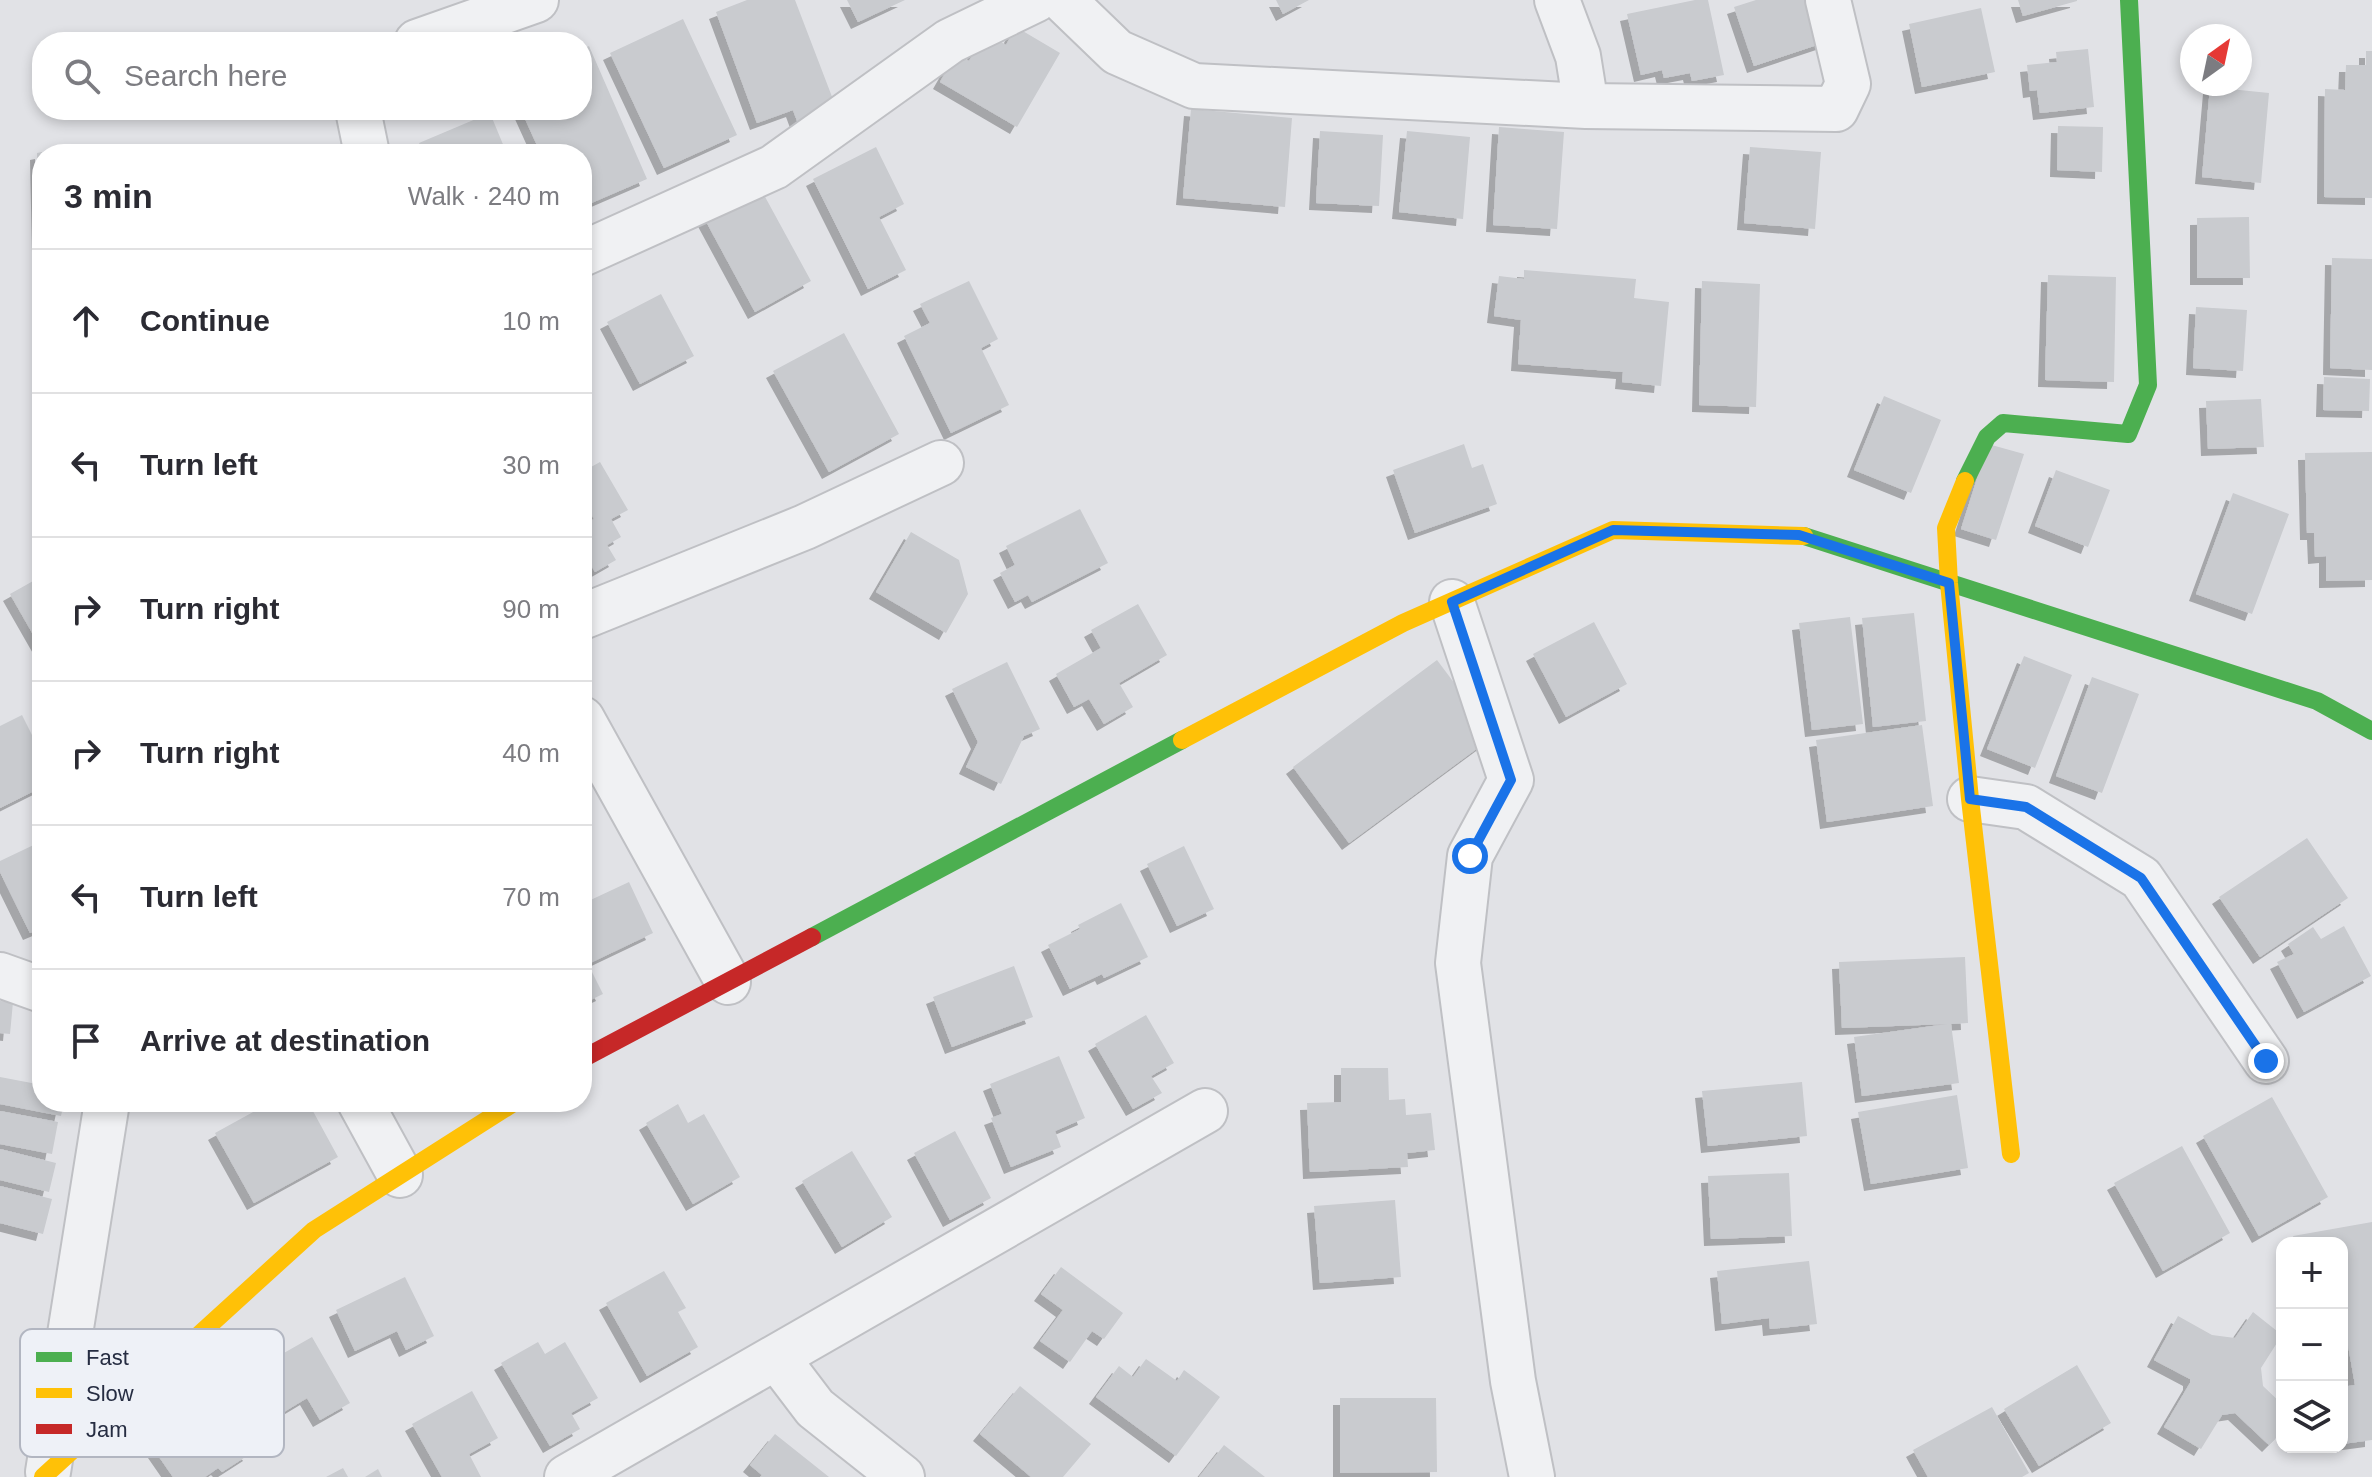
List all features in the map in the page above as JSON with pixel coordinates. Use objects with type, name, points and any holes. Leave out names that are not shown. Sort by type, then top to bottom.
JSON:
[{"type":"street","points":[[445,32],[536,0]]},
{"type":"street","points":[[592,249],[774,167],[950,41],[1035,0]]},
{"type":"street","points":[[1063,0],[1117,52],[1194,86],[1586,106],[1836,109],[1848,84],[1828,0]]},
{"type":"street","points":[[1557,0],[1578,56],[1586,106]]},
{"type":"street","points":[[2011,1154],[1970,799],[1946,528],[1987,437],[2003,423],[2128,434],[2148,385],[2129,0]]},
{"type":"street","points":[[360,120],[365,144]]},
{"type":"street","points":[[592,613],[805,527],[941,463]]},
{"type":"street","points":[[592,1054],[1403,623],[1613,530],[1799,535],[2317,701],[2372,731]]},
{"type":"street","points":[[1452,602],[1511,780],[1470,856],[1458,963],[1513,1381],[1532,1477]]},
{"type":"street","points":[[592,737],[728,982]]},
{"type":"street","points":[[1970,799],[2026,807],[2141,878],[2266,1061]]},
{"type":"street","points":[[0,975],[32,986]]},
{"type":"street","points":[[567,1477],[1205,1111]]},
{"type":"street","points":[[70,1329],[105,1112]]},
{"type":"street","points":[[365,1112],[400,1175]]},
{"type":"street","points":[[205,1329],[314,1230],[499,1112]]},
{"type":"street","points":[[777,1358],[815,1408],[902,1477]]},
{"type":"street","points":[[46,1474],[65,1457]]},
{"type":"building","points":[[747,0],[795,0],[839,115],[800,129],[793,110],[757,123],[716,12]]},
{"type":"building","points":[[847,0],[905,0],[858,22]]},
{"type":"building","points":[[1276,0],[1309,0],[1283,14]]},
{"type":"building","points":[[1708,0],[1724,75],[1692,81],[1690,73],[1664,78],[1662,70],[1641,75],[1627,14]]},
{"type":"building","points":[[1756,0],[1826,0],[1823,43],[1754,66],[1734,7]]},
{"type":"building","points":[[2018,0],[2077,0],[2077,1],[2023,16]]},
{"type":"building","points":[[1981,8],[1995,72],[1922,87],[1909,24]]},
{"type":"building","points":[[683,19],[737,135],[664,168],[610,53]]},
{"type":"building","points":[[1016,27],[1060,53],[1017,127],[940,82],[956,54],[969,61],[986,33],[1006,45]]},
{"type":"building","points":[[2088,49],[2094,107],[2040,113],[2037,90],[2030,91],[2027,65],[2057,62],[2056,52]]},
{"type":"building","points":[[2366,51],[2372,51],[2372,198],[2324,197],[2325,89],[2345,90],[2346,65],[2366,65]]},
{"type":"building","points":[[592,53],[647,179],[592,203],[592,144],[536,144],[526,120],[592,120]]},
{"type":"building","points":[[2252,91],[2269,93],[2261,183],[2202,177],[2209,96],[2252,96]]},
{"type":"building","points":[[1191,109],[1292,118],[1285,207],[1183,198]]},
{"type":"building","points":[[473,120],[493,120],[503,144],[419,144]]},
{"type":"building","points":[[2058,126],[2103,127],[2102,172],[2057,170]]},
{"type":"building","points":[[1499,127],[1564,132],[1557,229],[1493,225]]},
{"type":"building","points":[[1320,131],[1383,135],[1379,206],[1316,203]]},
{"type":"building","points":[[1407,131],[1470,137],[1463,219],[1399,212]]},
{"type":"building","points":[[876,147],[904,204],[879,217],[906,270],[868,289],[813,179]]},
{"type":"building","points":[[1750,147],[1821,152],[1815,229],[1744,223]]},
{"type":"building","points":[[758,184],[811,281],[755,312],[702,214]]},
{"type":"building","points":[[2249,217],[2250,278],[2197,278],[2197,218]]},
{"type":"building","points":[[2332,258],[2372,259],[2372,370],[2330,368]]},
{"type":"building","points":[[1524,270],[1636,279],[1634,298],[1669,302],[1661,386],[1622,382],[1623,372],[1518,364],[1521,320],[1494,316],[1499,276],[1524,279]]},
{"type":"building","points":[[2048,275],[2116,277],[2114,382],[2045,380]]},
{"type":"building","points":[[969,281],[998,339],[981,348],[1009,405],[951,433],[904,336],[930,323],[920,304]]},
{"type":"building","points":[[1702,281],[1760,284],[1756,407],[1699,405]]},
{"type":"building","points":[[661,294],[694,356],[640,384],[607,322]]},
{"type":"building","points":[[2196,307],[2247,310],[2243,371],[2193,368]]},
{"type":"building","points":[[844,333],[899,434],[829,472],[773,371]]},
{"type":"building","points":[[2324,377],[2370,379],[2369,411],[2323,410]]},
{"type":"building","points":[[1884,396],[1941,420],[1911,493],[1854,470]]},
{"type":"building","points":[[2261,399],[2264,447],[2208,449],[2206,401]]},
{"type":"building","points":[[1464,444],[1472,468],[1483,464],[1497,504],[1415,533],[1393,470]]},
{"type":"building","points":[[1988,444],[2024,454],[1996,540],[1961,529]]},
{"type":"building","points":[[2372,452],[2372,580],[2326,581],[2326,556],[2315,557],[2314,533],[2307,533],[2305,453]]},
{"type":"building","points":[[600,462],[628,510],[611,519],[621,537],[607,545],[616,560],[595,572],[592,567],[592,466]]},
{"type":"building","points":[[2056,470],[2110,490],[2088,547],[2035,526]]},
{"type":"building","points":[[2233,493],[2289,514],[2252,614],[2196,594]]},
{"type":"building","points":[[1080,509],[1108,563],[1032,602],[1028,595],[1015,602],[1000,573],[1015,565],[1006,546]]},
{"type":"building","points":[[911,532],[959,560],[968,594],[946,633],[876,592]]},
{"type":"building","points":[[32,582],[32,632],[10,594]]},
{"type":"building","points":[[1138,604],[1167,655],[1119,683],[1133,707],[1104,724],[1089,699],[1074,707],[1056,674],[1101,648],[1091,630]]},
{"type":"building","points":[[1914,613],[1926,721],[1873,727],[1862,618]]},
{"type":"building","points":[[1850,617],[1863,724],[1812,730],[1799,623]]},
{"type":"building","points":[[1594,622],[1627,684],[1566,717],[1533,654]]},
{"type":"building","points":[[2024,656],[2072,675],[2035,768],[1987,749]]},
{"type":"building","points":[[1437,660],[1494,736],[1349,843],[1293,767]]},
{"type":"building","points":[[1007,662],[1040,729],[1024,736],[1001,784],[966,767],[978,742],[952,689]]},
{"type":"building","points":[[2092,677],[2139,694],[2102,793],[2056,776]]},
{"type":"building","points":[[22,715],[32,735],[32,792],[0,808],[0,726]]},
{"type":"building","points":[[1922,725],[1933,806],[1827,822],[1816,740]]},
{"type":"building","points":[[2307,838],[2348,898],[2260,957],[2219,897]]},
{"type":"building","points":[[32,846],[32,932],[0,872],[0,861]]},
{"type":"building","points":[[1184,846],[1214,909],[1177,926],[1147,864]]},
{"type":"building","points":[[629,882],[653,933],[592,962],[592,899]]},
{"type":"building","points":[[1121,903],[1148,957],[1104,978],[1102,974],[1070,989],[1048,945]]},
{"type":"building","points":[[2344,926],[2371,976],[2304,1012],[2277,962],[2294,954],[2288,944],[2313,927],[2321,939]]},
{"type":"building","points":[[1965,957],[1968,1023],[1951,1024],[1959,1083],[1862,1096],[1854,1037],[1947,1024],[1842,1028],[1839,962]]},
{"type":"building","points":[[1014,966],[1033,1017],[952,1047],[933,997]]},
{"type":"building","points":[[592,972],[603,994],[592,999]]},
{"type":"building","points":[[0,1001],[13,1002],[10,1034],[0,1033]]},
{"type":"building","points":[[1146,1015],[1174,1063],[1151,1076],[1162,1093],[1133,1109],[1095,1044]]},
{"type":"building","points":[[1059,1056],[1085,1118],[1055,1131],[1061,1147],[1011,1167],[991,1118],[1002,1114],[990,1084]]},
{"type":"building","points":[[1341,1068],[1388,1068],[1389,1100],[1405,1099],[1406,1115],[1431,1113],[1435,1150],[1407,1153],[1408,1167],[1310,1172],[1307,1103],[1341,1102]]},
{"type":"building","points":[[0,1077],[32,1083],[32,1110],[0,1104]]},
{"type":"building","points":[[1802,1082],[1807,1136],[1708,1146],[1702,1091]]},
{"type":"building","points":[[1957,1095],[1968,1168],[1871,1184],[1858,1112]]},
{"type":"building","points":[[2272,1097],[2328,1197],[2259,1236],[2203,1136]]},
{"type":"building","points":[[678,1104],[688,1123],[704,1114],[740,1177],[693,1204],[646,1123]]},
{"type":"building","points":[[0,1111],[58,1122],[52,1154],[0,1144]]},
{"type":"building","points":[[41,1112],[62,1112],[61,1116]]},
{"type":"building","points":[[253,1112],[313,1112],[338,1157],[254,1203],[215,1133]]},
{"type":"building","points":[[955,1131],[991,1198],[950,1220],[914,1153]]},
{"type":"building","points":[[2182,1146],[2230,1233],[2163,1271],[2114,1183]]},
{"type":"building","points":[[0,1149],[56,1163],[49,1192],[0,1180]]},
{"type":"building","points":[[852,1151],[892,1217],[842,1247],[802,1181]]},
{"type":"building","points":[[1789,1173],[1792,1236],[1711,1239],[1708,1176]]},
{"type":"building","points":[[0,1186],[52,1199],[43,1234],[0,1223]]},
{"type":"building","points":[[1395,1200],[1401,1277],[1320,1283],[1314,1206]]},
{"type":"building","points":[[2372,1222],[2372,1440],[2348,1443],[2348,1386],[2355,1385],[2348,1345],[2348,1237],[2293,1236]]},
{"type":"building","points":[[1809,1261],[1817,1324],[1770,1329],[1769,1318],[1722,1324],[1717,1271]]},
{"type":"building","points":[[1061,1267],[1123,1313],[1104,1339],[1092,1331],[1070,1362],[1040,1341],[1063,1310],[1041,1294]]},
{"type":"building","points":[[664,1271],[686,1308],[678,1312],[698,1347],[647,1376],[606,1303]]},
{"type":"building","points":[[405,1277],[434,1336],[406,1350],[397,1331],[355,1351],[336,1310]]},
{"type":"building","points":[[2253,1312],[2276,1330],[2276,1344],[2261,1368],[2263,1386],[2276,1398],[2276,1438],[2269,1445],[2235,1413],[2222,1415],[2201,1449],[2164,1427],[2190,1379],[2154,1360],[2178,1316],[2212,1335],[2235,1338]]},
{"type":"building","points":[[312,1337],[350,1403],[320,1420],[307,1398],[284,1412],[284,1353]]},
{"type":"building","points":[[538,1342],[545,1354],[565,1342],[598,1398],[571,1413],[580,1429],[550,1446],[501,1363]]},
{"type":"building","points":[[1146,1359],[1177,1381],[1184,1370],[1220,1397],[1176,1456],[1096,1397],[1119,1366],[1133,1377]]},
{"type":"building","points":[[2077,1365],[2111,1423],[2039,1466],[2004,1409]]},
{"type":"building","points":[[1020,1386],[1091,1444],[1063,1477],[1031,1477],[980,1434]]},
{"type":"building","points":[[472,1391],[498,1438],[469,1454],[481,1477],[442,1477],[412,1424]]},
{"type":"building","points":[[1340,1398],[1436,1398],[1437,1472],[1340,1473]]},
{"type":"building","points":[[1992,1407],[2029,1473],[2022,1477],[1928,1477],[1913,1450]]},
{"type":"building","points":[[775,1434],[829,1477],[760,1477],[762,1475],[750,1465]]},
{"type":"building","points":[[1224,1445],[1265,1477],[1199,1477]]},
{"type":"building","points":[[159,1457],[245,1457],[222,1472],[218,1468],[205,1477],[173,1477]]},
{"type":"building","points":[[343,1468],[348,1477],[326,1477]]},
{"type":"building","points":[[378,1469],[382,1477],[365,1477]]},
{"type":"traffic: fast","points":[[1965,481],[1987,437],[2003,423],[2128,434],[2148,385],[2129,0]]},
{"type":"traffic: fast","points":[[1804,536],[2317,701],[2372,731]]},
{"type":"traffic: fast","points":[[812,937],[1182,740]]},
{"type":"traffic: slow","points":[[1965,481],[1946,528],[1949,583],[1970,799],[2011,1154]]},
{"type":"traffic: slow","points":[[1182,740],[1403,623],[1613,530],[1804,536]]},
{"type":"traffic: slow","points":[[205,1329],[314,1230],[499,1112]]},
{"type":"traffic: slow","points":[[43,1477],[65,1457]]},
{"type":"traffic: jam","points":[[592,1054],[812,937]]},
{"type":"route","points":[[1470,856],[1511,780],[1452,602],[1613,530],[1799,535],[1949,583],[1970,799],[2026,807],[2141,878],[2266,1061]]}]
